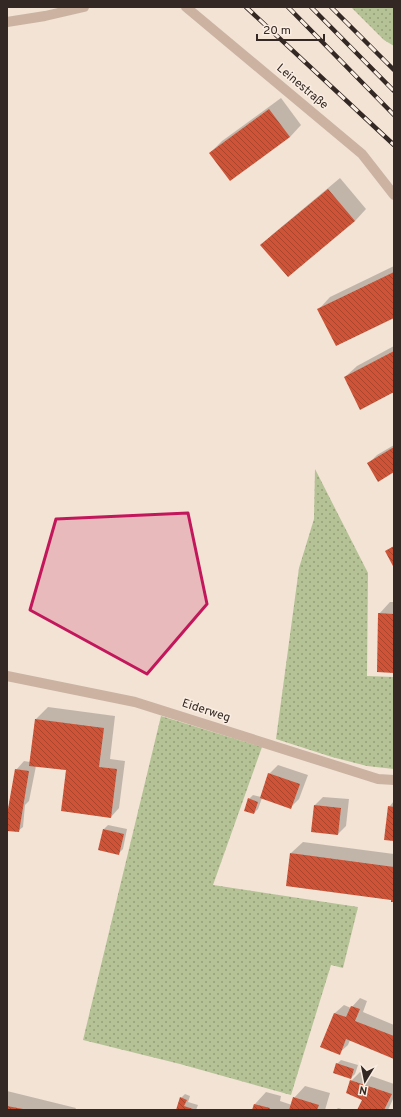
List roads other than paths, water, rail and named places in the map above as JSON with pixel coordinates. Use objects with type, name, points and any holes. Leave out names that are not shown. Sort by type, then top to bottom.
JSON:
[{"type":"street","points":[[7,22],[45,16],[84,7]]},
{"type":"street","name":"Leinestraße","points":[[186,7],[362,154],[394,194]]},
{"type":"street","name":"Eiderweg","points":[[7,676],[135,702],[378,779],[394,780]]},
{"type":"railway","points":[[246,7],[394,145]]},
{"type":"railway","points":[[288,7],[394,115]]},
{"type":"railway","points":[[311,7],[394,91]]},
{"type":"railway","points":[[331,7],[394,70]]}]
